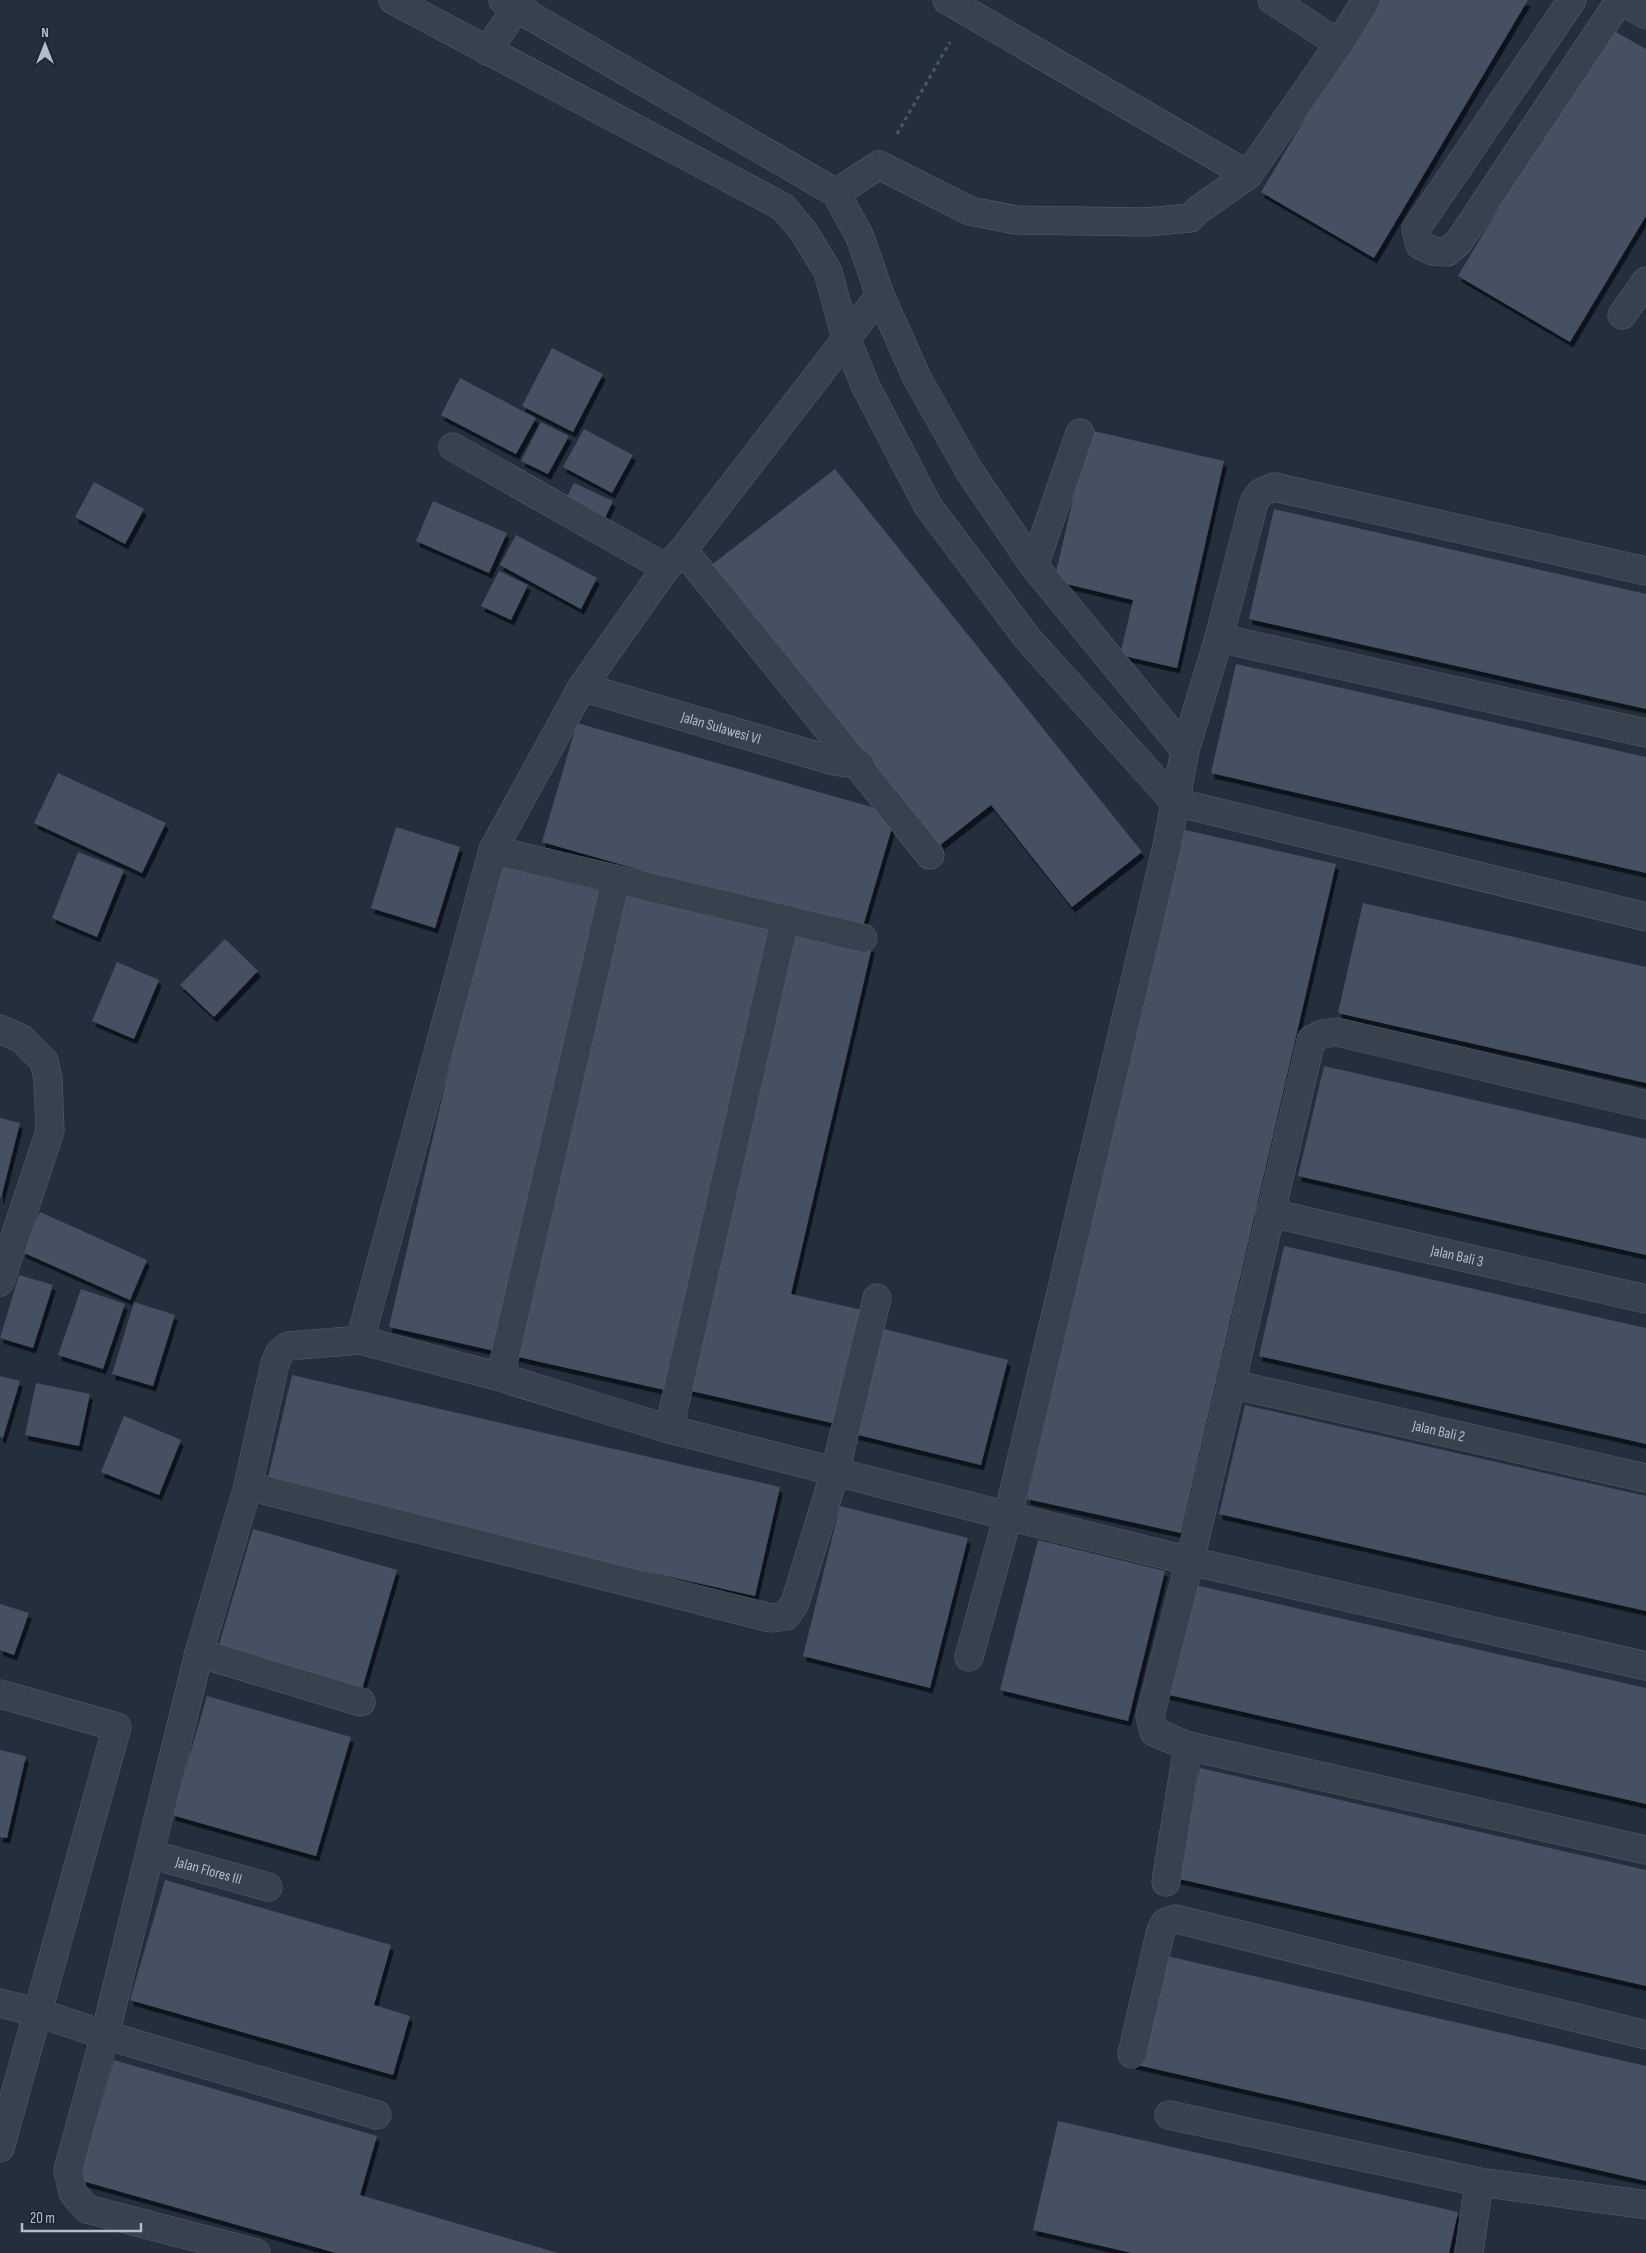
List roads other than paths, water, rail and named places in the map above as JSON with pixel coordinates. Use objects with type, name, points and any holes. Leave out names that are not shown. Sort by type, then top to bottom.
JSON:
[{"type":"street","points":[[393,0],[783,207],[804,232],[828,272],[846,338],[865,385],[928,506],[1028,639],[1175,802],[1646,917]]},
{"type":"street","points":[[1272,0],[1339,44]]},
{"type":"street","points":[[836,193],[879,165],[970,211],[1016,220],[1146,222],[1190,218],[1198,210],[1248,174],[1339,44],[1366,0]]},
{"type":"street","points":[[1572,0],[1416,229],[1420,245],[1434,251],[1447,252],[1458,243],[1620,0],[1646,15]]},
{"type":"street","points":[[487,51],[514,3],[836,193],[860,237],[880,295],[916,378],[970,472],[1034,566],[1185,750]]},
{"type":"street","points":[[957,6],[1248,174]]},
{"type":"street","points":[[1622,315],[1646,281]]},
{"type":"street","points":[[360,1340],[493,850],[582,687],[675,559],[880,295]]},
{"type":"street","points":[[1034,566],[1080,432]]},
{"type":"street","points":[[453,447],[675,559],[860,765],[930,855]]},
{"type":"street","points":[[969,1657],[1008,1516],[1168,846],[1185,750],[1219,638],[1250,512],[1260,493],[1274,487],[1646,571]]},
{"type":"street","points":[[1219,638],[1646,733]]},
{"type":"street","name":"Jalan Sulawesi VI","points":[[582,687],[834,761],[860,765]]},
{"type":"street","points":[[493,850],[863,938]]},
{"type":"street","points":[[500,1377],[616,879]]},
{"type":"street","points":[[669,1429],[785,919]]},
{"type":"street","points":[[0,1029],[22,1039],[44,1060],[48,1079],[50,1131],[0,1282]]},
{"type":"street","points":[[1646,1105],[1337,1032],[1322,1034],[1311,1040],[1190,1561],[1150,1716],[1154,1732],[1188,1746],[1646,1850]]},
{"type":"street","name":"Jalan Bali 3","points":[[1270,1213],[1646,1299]]},
{"type":"street","points":[[248,1486],[771,1618],[786,1616],[795,1603],[835,1472],[877,1298]]},
{"type":"street","points":[[256,2253],[87,2209],[73,2193],[68,2170],[105,2035],[199,1653],[248,1486],[275,1363],[280,1352],[288,1346],[301,1343],[360,1340],[500,1377],[669,1429],[1008,1516],[1190,1561],[1646,1666]]},
{"type":"street","name":"Jalan Bali 2","points":[[1232,1384],[1646,1478]]},
{"type":"street","points":[[199,1653],[361,1702]]},
{"type":"street","points":[[0,1694],[117,1727],[0,2148]]},
{"type":"street","points":[[1166,1882],[1188,1746]]},
{"type":"street","name":"Jalan Flores III","points":[[150,1854],[268,1887]]},
{"type":"street","points":[[1132,2054],[1161,1930],[1166,1923],[1176,1919],[1646,2035]]},
{"type":"street","points":[[0,2003],[39,2013],[105,2035],[377,2115]]},
{"type":"street","points":[[1169,2115],[1479,2182],[1646,2205]]},
{"type":"street","points":[[1469,2253],[1479,2182]]}]
